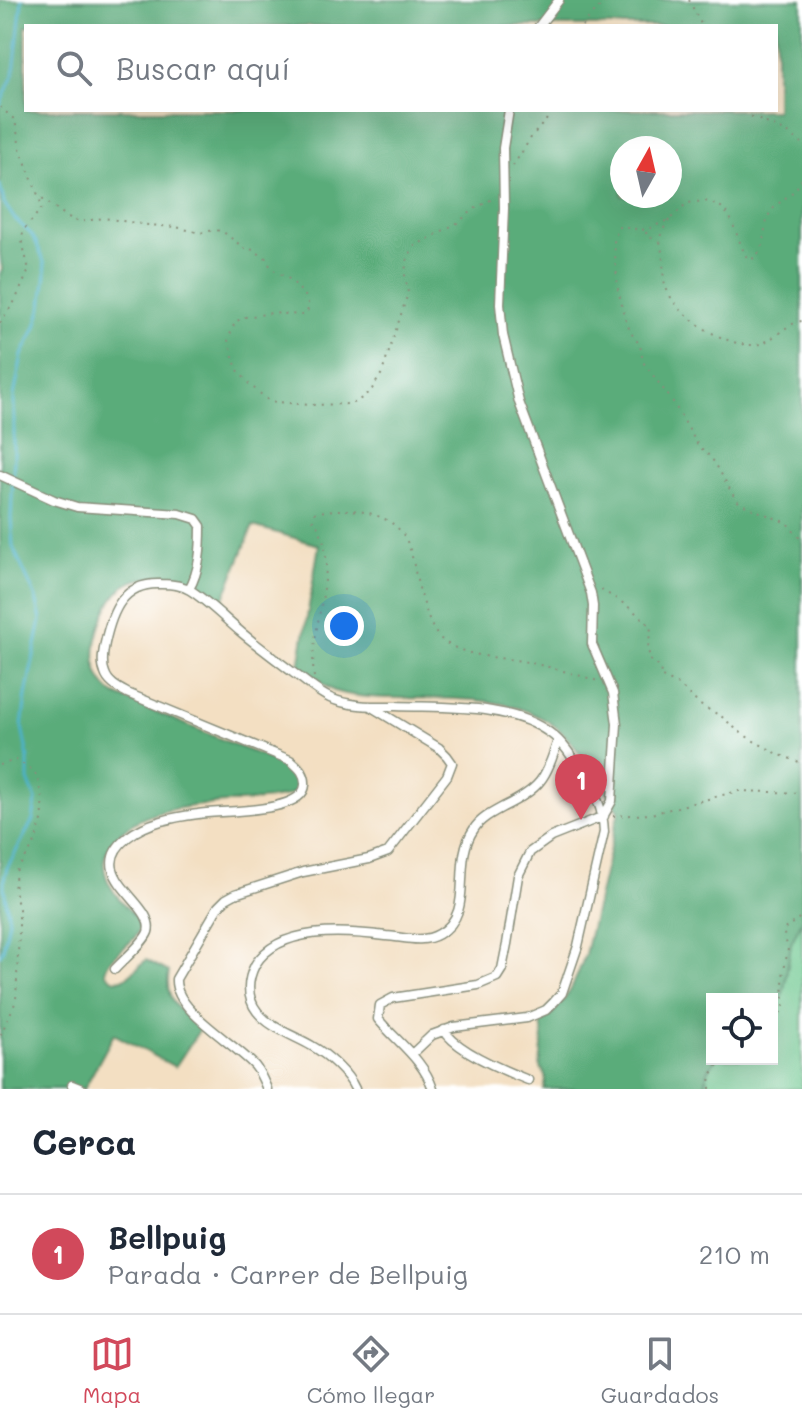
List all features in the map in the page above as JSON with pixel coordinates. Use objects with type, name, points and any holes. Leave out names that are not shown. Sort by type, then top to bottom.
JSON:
[{"type":"street","points":[[541,24],[559,0]]},
{"type":"street","points":[[433,1089],[424,1069],[378,1019],[380,1005],[393,998],[478,985],[497,977],[502,969],[518,876],[530,852],[551,837],[604,816],[612,801],[616,708],[592,644],[593,598],[519,402],[503,335],[500,304],[505,194],[503,148],[509,112]]},
{"type":"street","points":[[0,475],[77,507],[180,514],[196,519],[201,526],[200,557],[189,589]]},
{"type":"street","points":[[115,969],[148,932],[147,919],[116,880],[113,869],[116,853],[128,837],[143,828],[199,813],[282,806],[301,795],[305,789],[303,774],[290,760],[127,693],[109,681],[103,663],[104,651],[113,613],[122,599],[138,586],[171,585],[189,589],[257,645],[330,698],[346,704],[369,706],[492,711],[528,721],[558,740],[599,800],[604,816],[604,832],[578,946],[562,993],[546,1010],[527,1018],[444,1030],[432,1035],[412,1054]]},
{"type":"street","points":[[267,1089],[256,1067],[182,1002],[176,979],[218,907],[226,899],[303,872],[369,859],[388,852],[447,776],[452,763],[447,756],[425,739],[369,706]]},
{"type":"street","points":[[355,1089],[345,1074],[322,1052],[271,1024],[253,1006],[249,988],[255,965],[272,947],[308,935],[360,933],[423,940],[442,933],[454,923],[460,910],[463,860],[473,829],[492,813],[537,787],[547,773],[558,740]]},
{"type":"street","points":[[444,1030],[456,1044],[528,1080]]},
{"type":"street","points":[[72,1085],[82,1089]]},
{"type":"path","points":[[584,24],[608,0]]},
{"type":"path","points":[[689,0],[701,24]]},
{"type":"path","points":[[0,107],[15,120],[20,148],[42,208],[23,231],[22,241],[29,270],[15,301],[0,323]]},
{"type":"path","points":[[513,165],[548,118],[548,112]]},
{"type":"path","points":[[748,112],[750,116],[787,132],[802,143]]},
{"type":"path","points":[[802,179],[790,196],[771,211],[762,249],[755,258],[749,259],[745,255],[730,217],[717,205],[705,201],[687,203],[670,219],[659,241],[668,293],[696,322],[717,335],[733,343],[757,345],[769,341],[791,324],[802,321]]},
{"type":"path","points":[[38,195],[79,222],[104,218],[200,233],[222,231],[244,248],[265,257],[272,269],[300,289],[307,298],[309,309],[302,315],[272,313],[245,317],[235,322],[228,340],[232,356],[237,369],[249,384],[269,401],[309,405],[351,404],[372,389],[382,373],[401,320],[408,293],[406,263],[413,247],[505,194]]},
{"type":"path","points":[[670,219],[646,230],[618,227],[614,242],[621,307],[631,333],[640,345],[643,362],[673,402],[695,442],[725,478],[736,500],[787,523],[802,541]]},
{"type":"path","points":[[646,230],[647,236],[659,241]]},
{"type":"path","points":[[316,690],[312,662],[327,562],[324,538],[313,520],[314,513],[342,510],[383,518],[395,524],[402,533],[413,555],[431,624],[441,640],[463,651],[531,663],[610,686]]},
{"type":"path","points":[[589,586],[623,603],[651,627],[650,660],[661,668],[660,676],[679,685],[700,705],[721,716],[752,740],[802,763]]},
{"type":"path","points":[[0,765],[16,760],[37,776],[43,817],[34,845],[16,871],[14,890],[19,909],[19,931],[16,1001],[0,1036]]},
{"type":"path","points":[[604,816],[651,814],[738,791],[802,793]]},
{"type":"path","points":[[778,1020],[784,1006],[783,976],[788,949],[783,930],[802,916]]},
{"type":"path","points":[[710,1089],[709,1079],[716,1065]]},
{"type":"green space","points":[[0,0],[802,0],[802,920],[791,943],[784,990],[778,1004],[778,993],[706,993],[706,1065],[712,1065],[704,1089],[544,1089],[545,1077],[540,1067],[541,1023],[564,1001],[582,964],[619,810],[564,734],[538,716],[519,708],[478,700],[349,695],[334,691],[316,680],[299,666],[319,545],[253,526],[222,603],[177,577],[138,580],[125,586],[112,601],[96,645],[98,674],[115,695],[283,765],[299,782],[296,790],[283,797],[186,807],[149,816],[120,833],[106,854],[104,863],[108,881],[140,922],[136,936],[112,958],[105,972],[115,980],[121,979],[146,960],[169,972],[171,998],[200,1029],[175,1067],[114,1034],[84,1089],[0,1089]]},
{"type":"green space","points":[[802,920],[802,1089],[704,1089],[712,1065],[778,1065],[778,1004],[784,990],[791,943]]},
{"type":"waterway","points":[[0,105],[14,73],[22,0]]},
{"type":"waterway","points":[[0,185],[4,203],[36,242],[46,273],[42,306],[22,355],[14,396],[11,518],[13,547],[36,598],[41,620],[22,727],[28,758],[28,780],[36,800],[33,820],[4,879],[9,920],[0,955]]},
{"type":"place","name":"Bellpuig","points":[[581,820]]}]
